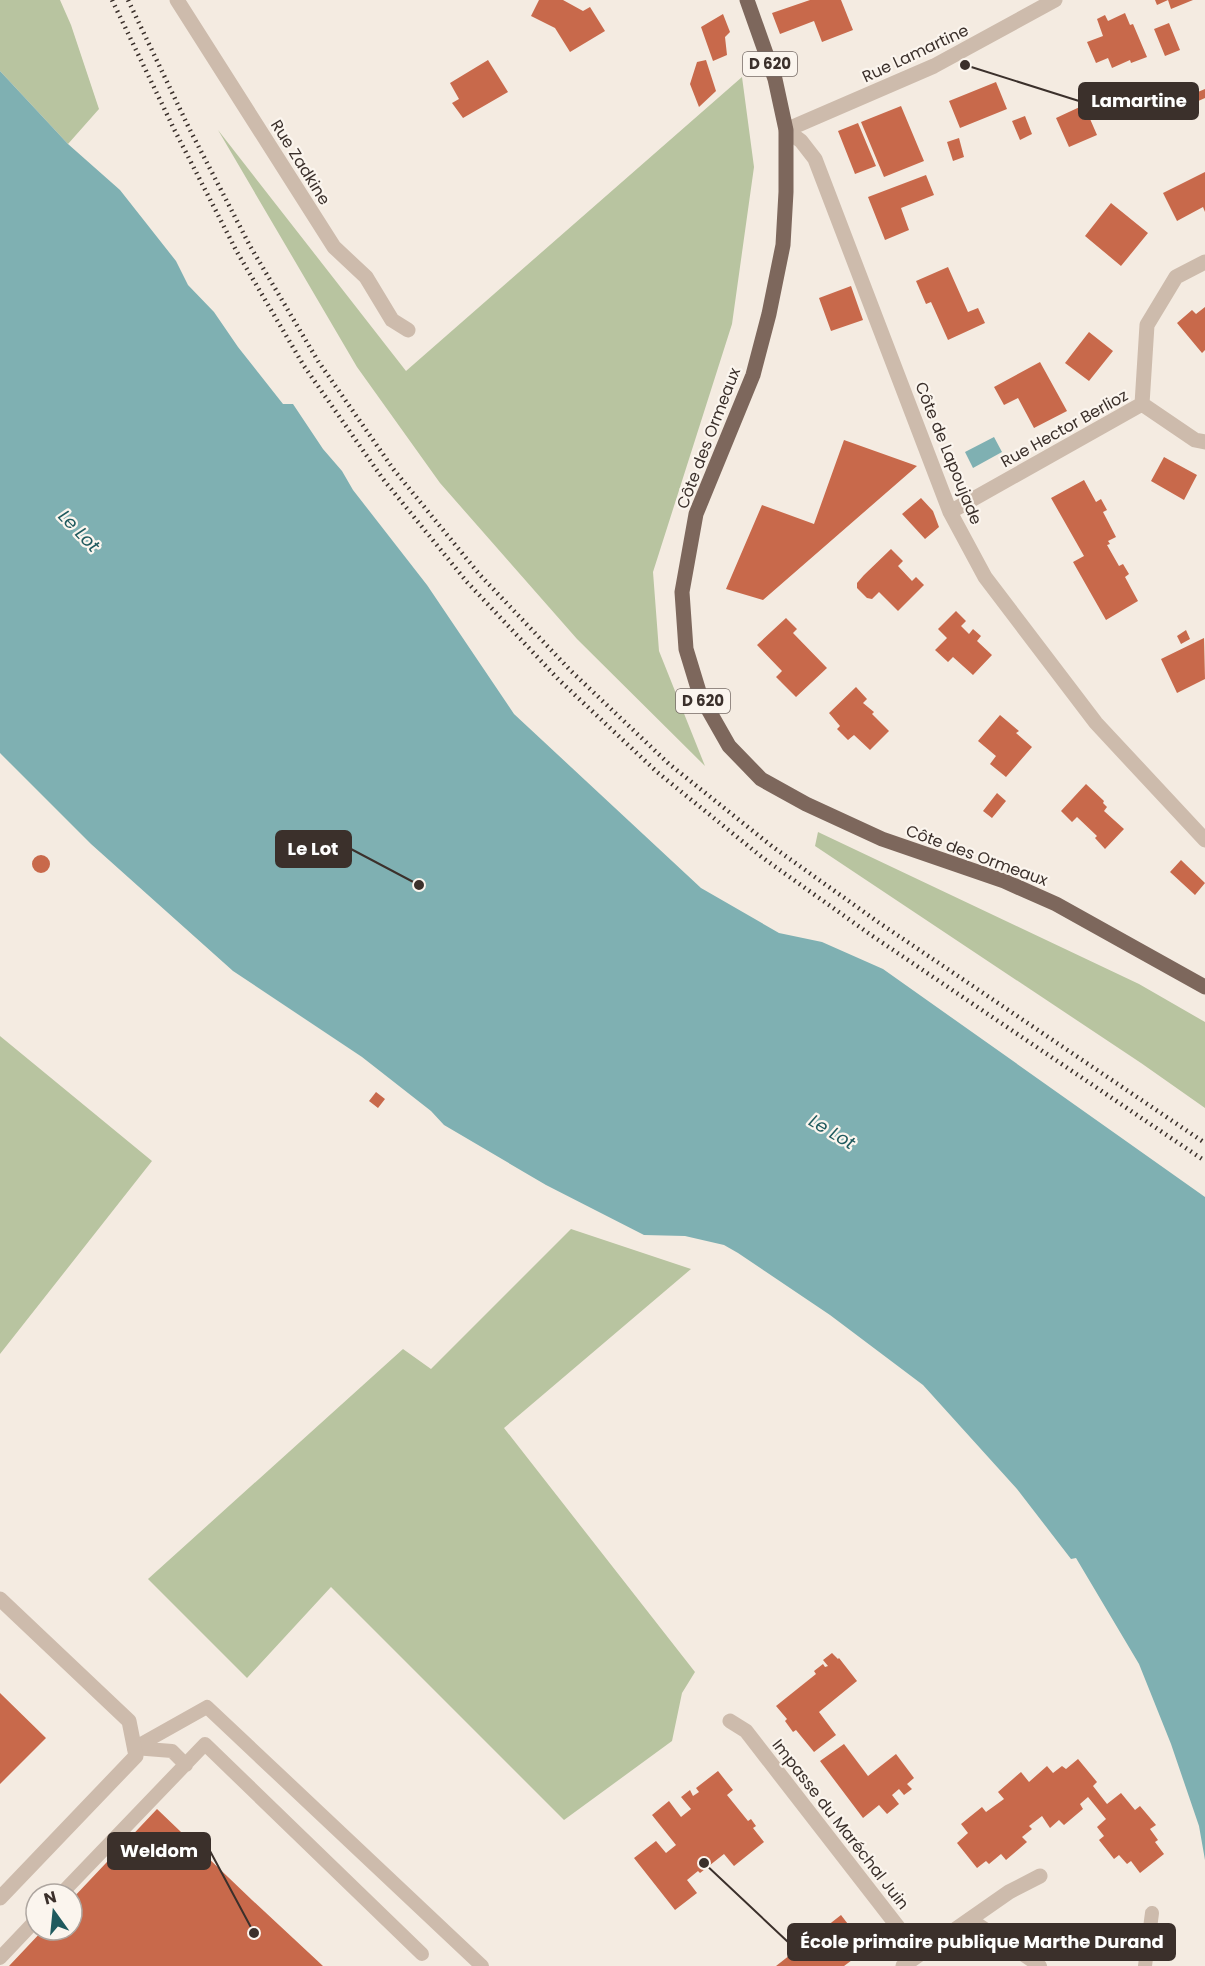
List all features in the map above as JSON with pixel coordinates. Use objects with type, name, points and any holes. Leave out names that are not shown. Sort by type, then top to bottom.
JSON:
[{"type":"main road","name":"Côte des Ormeaux","points":[[747,0],[776,79],[786,130],[783,245],[769,314],[753,375],[696,514],[682,592],[686,649],[700,695],[729,746],[761,779],[806,804],[882,839],[1004,881],[1056,904],[1205,987]]},
{"type":"street","name":"Rue Zadkine","points":[[177,0],[334,247],[366,277],[392,320],[408,330]]},
{"type":"street","name":"Rue Lamartine","points":[[786,130],[934,66],[1055,0]]},
{"type":"street","name":"Côte de Lapoujade","points":[[786,130],[801,141],[815,159],[950,512],[985,577],[1096,723],[1205,840]]},
{"type":"street","name":"Rue Hector Berlioz","points":[[950,512],[1142,404],[1147,325],[1176,277],[1205,262]]},
{"type":"street","points":[[1142,404],[1196,440],[1205,442]]},
{"type":"street","points":[[0,1599],[129,1721],[136,1756],[0,1898]]},
{"type":"street","name":"Impasse du Maréchal Juin","points":[[730,1722],[746,1731],[919,1954]]},
{"type":"street","points":[[903,1966],[1009,1892],[1040,1876]]},
{"type":"lane","points":[[134,1748],[207,1707],[482,1966]]},
{"type":"lane","points":[[73,1882],[205,1744],[422,1954]]},
{"type":"lane","points":[[134,1748],[172,1751],[186,1765]]},
{"type":"lane","points":[[1144,1966],[1152,1913]]},
{"type":"lane","points":[[970,1919],[1040,1966]]},
{"type":"lane","points":[[0,1958],[24,1933]]},
{"type":"green space","points":[[0,0],[60,0],[71,25],[99,109],[68,144],[0,71]]},
{"type":"green space","points":[[742,77],[754,167],[732,324],[653,572],[659,651],[705,766],[577,639],[440,483],[357,367],[218,130],[406,371]]},
{"type":"green space","points":[[818,832],[1139,984],[1205,1022],[1205,1108],[815,846]]},
{"type":"green space","points":[[0,1036],[152,1161],[0,1354]]},
{"type":"green space","points":[[571,1229],[691,1269],[504,1428],[695,1672],[682,1693],[672,1741],[564,1820],[331,1587],[247,1678],[148,1579],[403,1349],[431,1369]]},
{"type":"water","points":[[0,71],[68,144],[120,190],[176,261],[188,285],[214,312],[238,347],[283,404],[293,404],[323,449],[342,471],[353,490],[427,585],[514,714],[701,888],[779,933],[822,942],[883,969],[1205,1197],[1205,1860],[1199,1826],[1171,1744],[1139,1664],[1076,1558],[1071,1559],[1017,1489],[923,1385],[830,1315],[724,1245],[685,1236],[644,1235],[546,1185],[444,1125],[431,1111],[362,1057],[233,971],[91,844],[0,753]]},
{"type":"water","points":[[994,437],[1002,452],[973,468],[965,452]]},
{"type":"building","points":[[539,0],[563,0],[583,11],[590,7],[605,31],[570,52],[555,28],[531,16]]},
{"type":"building","points":[[810,0],[841,0],[853,30],[822,42],[814,21],[780,34],[772,13]]},
{"type":"building","points":[[1155,0],[1168,0],[1157,5]]},
{"type":"building","points":[[1168,0],[1193,0],[1171,9]]},
{"type":"building","points":[[1125,13],[1130,25],[1133,24],[1147,57],[1131,63],[1130,60],[1112,68],[1108,58],[1096,63],[1087,42],[1103,36],[1097,19],[1105,15],[1108,21]]},
{"type":"building","points":[[723,14],[730,32],[725,37],[727,55],[713,61],[701,27]]},
{"type":"building","points":[[1169,23],[1180,50],[1165,56],[1154,29]]},
{"type":"building","points":[[488,60],[508,92],[463,118],[452,103],[459,99],[450,83]]},
{"type":"building","points":[[706,60],[716,91],[699,107],[690,84],[697,62]]},
{"type":"building","points":[[996,82],[1007,109],[960,128],[949,101]]},
{"type":"building","points":[[1205,89],[1205,98],[1196,102],[1193,94]]},
{"type":"building","points":[[1084,105],[1097,135],[1069,147],[1056,118]]},
{"type":"building","points":[[901,106],[924,161],[884,177],[861,122]]},
{"type":"building","points":[[1025,116],[1032,134],[1020,140],[1012,121]]},
{"type":"building","points":[[858,123],[876,166],[855,174],[838,131]]},
{"type":"building","points":[[959,138],[964,157],[953,161],[947,142]]},
{"type":"building","points":[[1205,172],[1205,212],[1203,207],[1177,221],[1163,193]]},
{"type":"building","points":[[926,175],[934,195],[901,208],[909,230],[885,240],[868,197]]},
{"type":"building","points":[[1111,203],[1148,233],[1121,266],[1085,236]]},
{"type":"building","points":[[948,267],[968,312],[978,308],[985,323],[948,340],[931,302],[926,304],[916,281]]},
{"type":"building","points":[[851,286],[863,320],[831,331],[819,298]]},
{"type":"building","points":[[1205,307],[1205,350],[1202,353],[1177,323],[1192,310],[1196,314]]},
{"type":"building","points":[[1089,332],[1113,351],[1089,381],[1065,363]]},
{"type":"building","points":[[1040,362],[1067,411],[1034,428],[1018,398],[1004,405],[994,387]]},
{"type":"building","points":[[844,440],[917,466],[763,600],[726,589],[762,505],[814,524]]},
{"type":"building","points":[[1164,457],[1197,475],[1184,500],[1151,481]]},
{"type":"building","points":[[1084,480],[1096,502],[1101,499],[1107,510],[1103,512],[1116,537],[1108,541],[1110,544],[1107,545],[1119,566],[1123,564],[1129,574],[1125,577],[1138,601],[1106,620],[1073,562],[1084,556],[1051,498]]},
{"type":"building","points":[[921,498],[933,511],[939,527],[925,539],[902,514]]},
{"type":"building","points":[[891,549],[903,561],[898,566],[912,581],[916,577],[924,585],[898,611],[879,592],[872,599],[867,598],[857,588],[857,583]]},
{"type":"building","points":[[956,611],[966,621],[961,626],[969,634],[973,629],[981,636],[977,641],[992,655],[973,675],[953,657],[948,662],[935,650],[947,638],[938,629]]},
{"type":"building","points":[[786,618],[797,629],[793,633],[827,668],[796,697],[776,677],[782,671],[757,645]]},
{"type":"building","points":[[1186,630],[1190,639],[1181,644],[1177,636]]},
{"type":"building","points":[[1204,638],[1205,679],[1177,693],[1161,659]]},
{"type":"building","points":[[856,687],[867,699],[863,703],[874,712],[872,714],[889,731],[870,750],[854,735],[848,740],[837,729],[840,726],[829,713]]},
{"type":"building","points":[[1000,715],[1019,731],[1016,733],[1032,747],[1006,777],[990,764],[996,756],[978,741]]},
{"type":"building","points":[[1086,784],[1104,801],[1107,807],[1104,811],[1124,829],[1105,849],[1095,838],[1097,836],[1077,817],[1072,822],[1061,811]]},
{"type":"building","points":[[997,793],[1006,801],[992,818],[983,811]]},
{"type":"building","points":[[37,855],[45,855],[50,860],[48,871],[37,873],[32,868],[32,860]]},
{"type":"building","points":[[1181,860],[1205,883],[1195,895],[1170,872]]},
{"type":"building","points":[[376,1092],[385,1099],[378,1108],[369,1101]]},
{"type":"building","points":[[832,1653],[839,1658],[857,1681],[819,1712],[836,1735],[814,1752],[796,1730],[793,1732],[785,1721],[787,1719],[776,1706],[816,1674],[814,1671],[823,1664],[825,1667],[828,1666],[823,1660]]},
{"type":"building","points":[[0,1693],[46,1738],[0,1784]]},
{"type":"building","points":[[844,1744],[868,1776],[896,1754],[914,1778],[907,1784],[912,1789],[904,1795],[899,1789],[892,1795],[899,1804],[887,1814],[879,1805],[863,1818],[820,1761]]},
{"type":"building","points":[[1078,1759],[1097,1782],[1093,1786],[1107,1804],[1121,1793],[1135,1810],[1140,1806],[1156,1825],[1150,1829],[1158,1840],[1155,1842],[1164,1854],[1140,1873],[1131,1861],[1127,1864],[1119,1855],[1114,1859],[1099,1840],[1104,1836],[1097,1827],[1106,1819],[1088,1797],[1080,1804],[1083,1809],[1064,1825],[1059,1820],[1050,1828],[1042,1816],[1029,1826],[1032,1829],[1022,1837],[1027,1842],[1006,1860],[1001,1854],[989,1864],[986,1861],[977,1868],[957,1843],[968,1833],[961,1824],[982,1807],[986,1812],[1004,1799],[998,1792],[1021,1772],[1029,1782],[1047,1766],[1053,1773],[1062,1766],[1066,1769]]},
{"type":"building","points":[[718,1771],[733,1790],[727,1795],[748,1821],[751,1819],[756,1826],[753,1828],[764,1842],[734,1866],[724,1854],[700,1873],[698,1871],[687,1880],[697,1893],[675,1910],[634,1858],[656,1841],[666,1853],[676,1845],[652,1815],[669,1801],[681,1817],[691,1809],[681,1797],[690,1790],[693,1796],[699,1792],[696,1788]]},
{"type":"building","points":[[157,1809],[323,1966],[9,1966],[32,1942],[84,1942],[84,1886]]},
{"type":"building","points":[[841,1915],[867,1949],[844,1966],[776,1966]]},
{"type":"railway","points":[[112,0],[237,252],[304,366],[383,479],[467,582],[559,680],[657,772],[763,858],[871,935],[1205,1161]]},
{"type":"railway","points":[[128,0],[189,128],[250,246],[318,361],[394,470],[480,575],[571,671],[669,764],[773,847],[878,922],[1205,1143]]},
{"type":"place","name":"Lamartine","points":[[965,65]]},
{"type":"place","name":"Le Lot","points":[[419,885]]},
{"type":"place","name":"École primaire publique Marthe Durand","points":[[704,1863]]},
{"type":"place","name":"Weldom","points":[[254,1933]]}]
